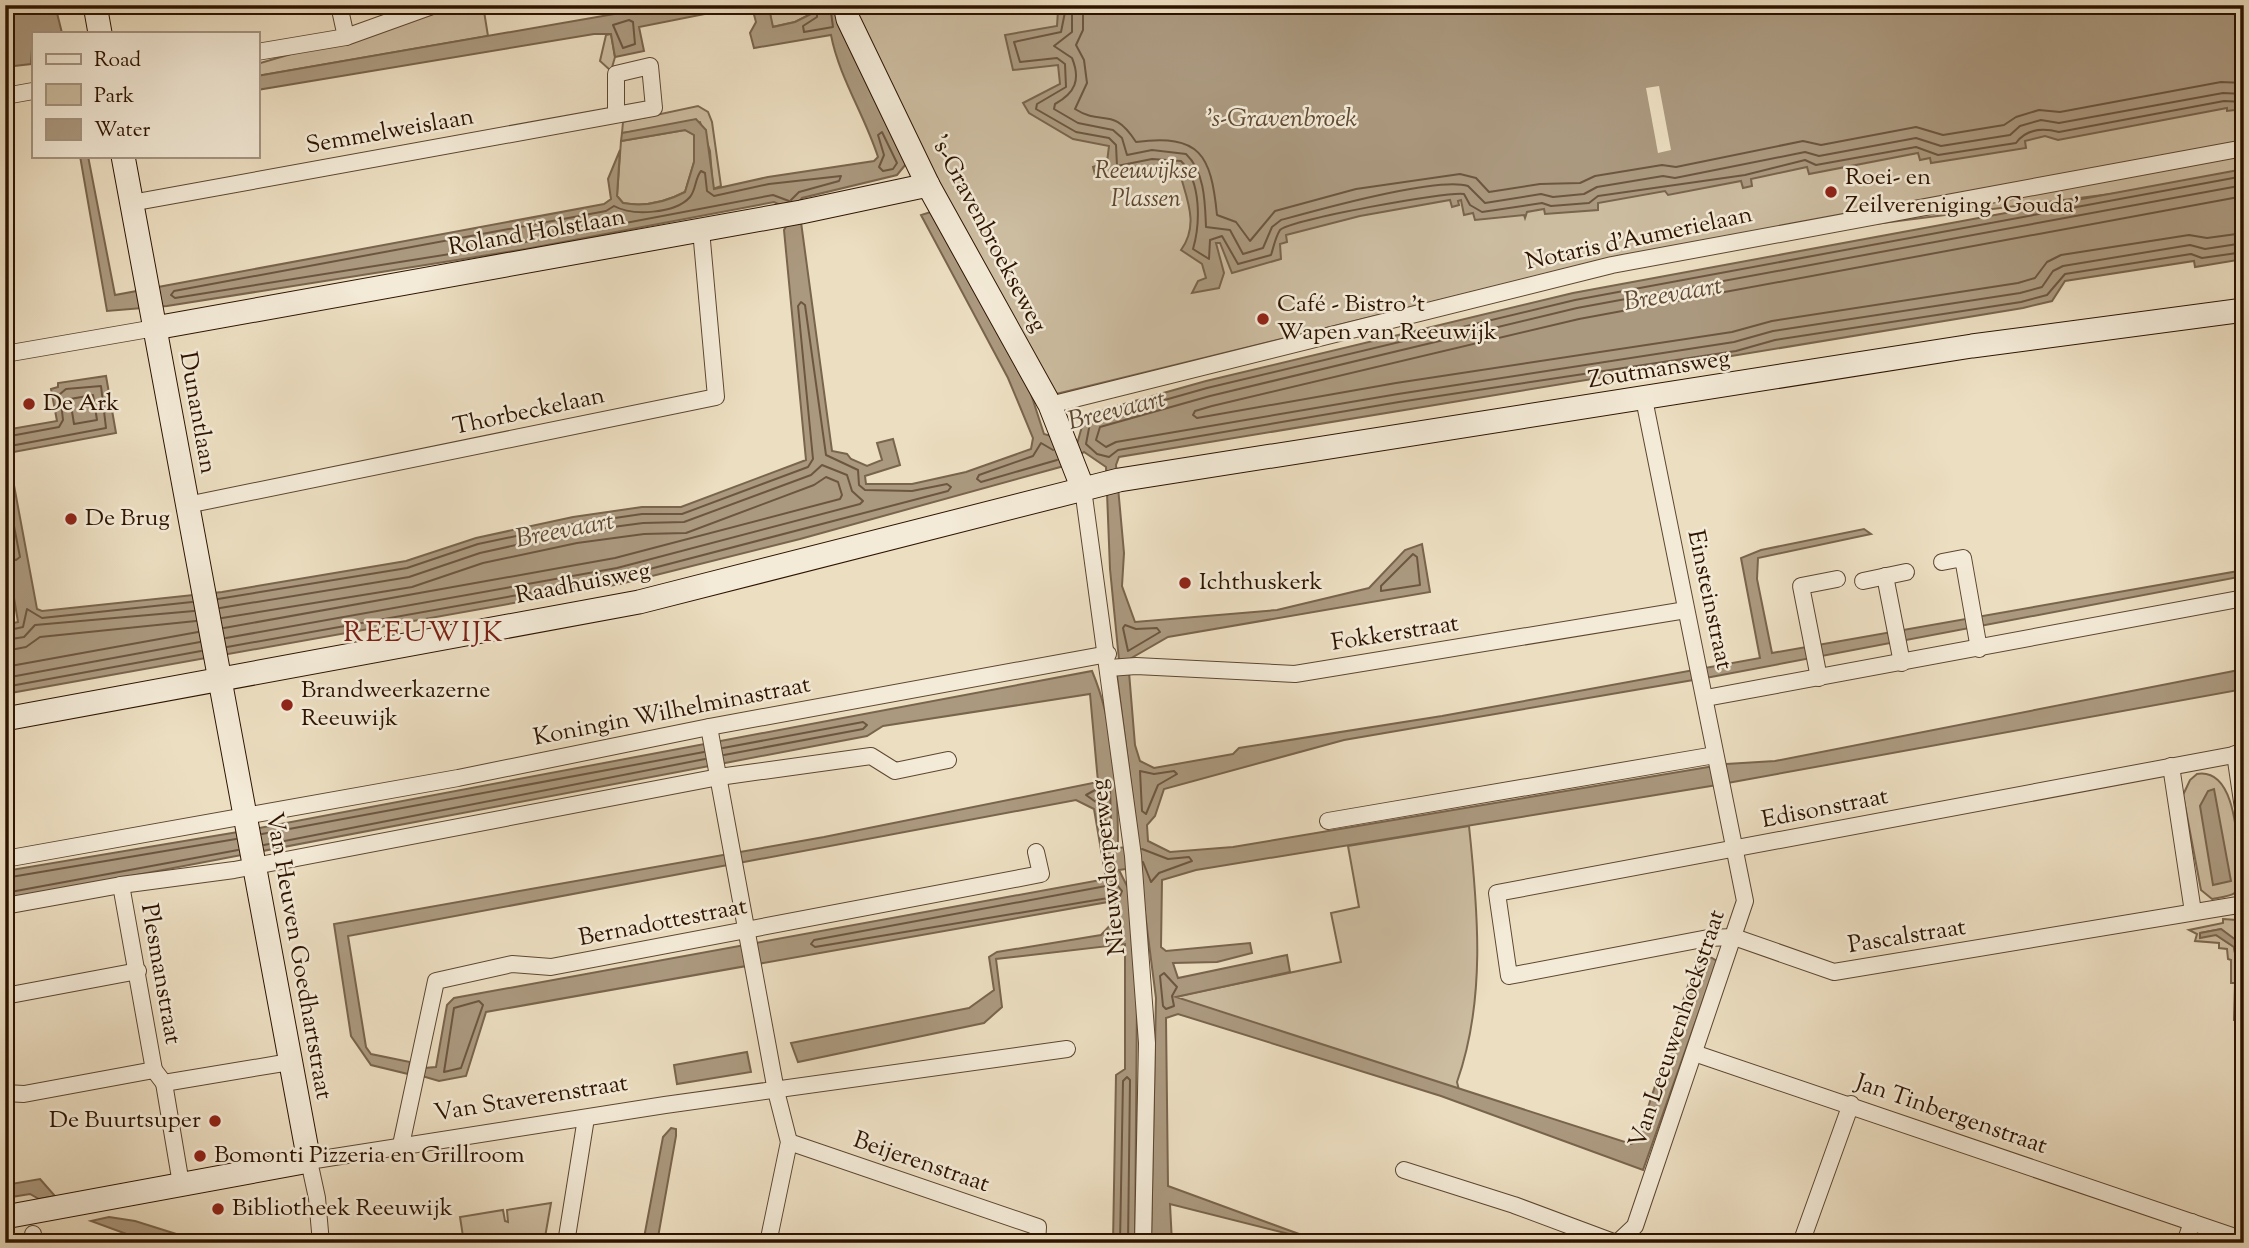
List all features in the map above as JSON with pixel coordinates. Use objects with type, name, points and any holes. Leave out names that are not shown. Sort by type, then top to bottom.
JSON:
[{"type":"street","points":[[95,5],[100,32]]},
{"type":"street","points":[[339,5],[346,37]]},
{"type":"street","points":[[259,52],[346,37],[435,5]]},
{"type":"street","name":"'s-Gravenbroekseweg","points":[[845,5],[848,19],[928,185],[1050,405],[1076,465],[1083,489]]},
{"type":"street","points":[[5,96],[32,91]]},
{"type":"street","name":"Semmelweislaan","points":[[131,203],[616,113]]},
{"type":"street","name":"Notaris d'Aumerielaan","points":[[1050,405],[1612,265],[2244,148]]},
{"type":"street","name":"Dunantlaan","points":[[122,158],[218,669]]},
{"type":"street","name":"Roland Holstlaan","points":[[153,319],[701,230],[928,185]]},
{"type":"street","name":"Thorbeckelaan","points":[[187,505],[716,397],[701,230]]},
{"type":"street","name":"Zoutmansweg","points":[[1083,489],[1112,482],[1972,346],[2244,310]]},
{"type":"street","points":[[5,354],[153,319]]},
{"type":"street","name":"Einsteinstraat","points":[[1644,399],[1705,692],[1819,678],[2244,598]]},
{"type":"street","name":"Nieuwdorperweg","points":[[1083,489],[1111,663],[1135,875],[1147,1043],[1143,1243]]},
{"type":"street","name":"Raadhuisweg","points":[[5,719],[218,669],[639,602],[1083,489]]},
{"type":"street","points":[[1942,562],[1963,558],[1979,649]]},
{"type":"street","points":[[1863,581],[1906,572]]},
{"type":"street","points":[[1885,576],[1902,663]]},
{"type":"street","points":[[1819,678],[1801,586],[1837,579]]},
{"type":"street","name":"Fokkerstraat","points":[[1111,663],[1295,674],[1686,610]]},
{"type":"street","name":"Koningin Wilhelminastraat","points":[[5,859],[247,820],[710,732],[1043,665],[1111,663]]},
{"type":"street","name":"Van Heuven Goedhartstraat","points":[[218,669],[317,1198],[321,1243]]},
{"type":"street","name":"Van Leeuwenhoekstraat","points":[[1404,1170],[1617,1243],[1635,1226],[1745,901],[1705,692]]},
{"type":"street","points":[[710,732],[776,1091],[789,1142],[768,1243]]},
{"type":"street","points":[[2239,754],[2244,815]]},
{"type":"street","name":"Edisonstraat","points":[[1509,976],[1497,893],[2239,754]]},
{"type":"street","points":[[5,906],[121,885],[187,878],[254,861],[718,773],[871,756],[895,771],[948,760]]},
{"type":"street","points":[[1328,821],[1716,760]]},
{"type":"street","points":[[2171,766],[2193,912]]},
{"type":"street","name":"Bernadottestraat","points":[[401,1144],[436,981],[512,964],[551,967],[749,937],[1041,874],[1036,852]]},
{"type":"street","name":"Plesmanstraat","points":[[121,885],[181,1184]]},
{"type":"street","name":"Pascalstraat","points":[[1509,976],[1708,938],[1734,937],[1833,972],[2244,904]]},
{"type":"street","points":[[5,996],[138,971]]},
{"type":"street","name":"Van Staverenstraat","points":[[5,1217],[401,1144],[1067,1049]]},
{"type":"street","name":"Jan Tinbergenstraat","points":[[1694,1053],[1851,1104],[2244,1240]]},
{"type":"street","points":[[5,1093],[24,1094],[290,1062]]},
{"type":"street","points":[[1801,1243],[1851,1104]]},
{"type":"street","points":[[566,1243],[586,1118]]},
{"type":"street","name":"Beijerenstraat","points":[[789,1142],[1038,1235]]},
{"type":"street","points":[[2185,1243],[2192,1222]]},
{"type":"green space","points":[[443,5],[483,5],[488,36],[259,76],[259,63],[431,13]]},
{"type":"green space","points":[[776,5],[807,5],[811,14],[795,22],[772,27],[769,8]]},
{"type":"green space","name":"Reeuwijkse Plassen","points":[[852,5],[2244,5],[2244,177],[1616,257],[1052,395],[853,22]]},
{"type":"green space","points":[[611,34],[615,57],[611,71],[600,61],[606,35]]},
{"type":"green space","points":[[698,106],[708,112],[712,122],[721,186],[713,189],[710,151],[700,122],[622,133],[623,122]]},
{"type":"green space","points":[[685,130],[694,135],[694,162],[685,192],[655,203],[623,203],[617,196],[621,141]]},
{"type":"green space","points":[[2197,774],[2211,775],[2221,784],[2233,814],[2242,880],[2241,886],[2232,895],[2212,899],[2201,890],[2183,795],[2190,780]]},
{"type":"green space","points":[[1469,826],[1477,923],[1476,987],[1466,1051],[1457,1082],[1459,1090],[1174,997],[1341,962],[1331,913],[1359,907],[1348,846]]},
{"type":"green space","points":[[2223,919],[2237,920],[2244,924],[2244,938],[2235,940],[2221,929],[2200,933],[2216,935],[2234,947],[2244,1007],[2243,1029],[2243,1023],[2234,1020],[2235,983],[2231,983],[2231,960],[2228,959],[2227,949],[2219,948],[2219,943],[2195,941],[2197,934],[2189,930],[2223,923]]},
{"type":"green space","points":[[551,1203],[544,1243],[464,1243],[460,1217],[503,1210],[505,1221],[508,1222],[507,1210]]},
{"type":"water","points":[[5,5],[55,5],[62,32],[32,32],[31,64],[6,67],[5,60],[12,59],[5,34]]},
{"type":"water","name":"Breevaart","points":[[666,5],[776,5],[769,8],[773,27],[795,22],[811,14],[807,5],[836,5],[906,164],[897,175],[802,198],[796,206],[801,222],[832,451],[847,454],[851,459],[867,466],[882,460],[877,443],[893,439],[900,465],[865,476],[866,484],[912,484],[966,472],[1031,449],[1033,438],[1008,378],[921,215],[934,211],[1030,391],[1044,434],[1077,444],[1085,416],[1092,413],[1206,381],[1573,293],[2244,169],[2244,259],[2195,267],[2194,261],[2065,281],[2052,301],[2023,308],[1119,457],[1116,465],[1124,553],[1122,586],[1135,622],[1277,610],[1369,588],[1405,550],[1422,544],[1430,592],[1168,637],[1128,660],[1135,745],[1140,761],[1154,768],[1233,754],[1239,748],[1442,716],[1760,658],[1741,558],[1761,550],[1864,529],[1871,534],[1758,558],[1757,579],[1772,653],[2244,570],[2244,576],[1711,677],[1344,740],[1164,789],[1155,816],[1147,825],[1148,841],[1170,852],[1233,847],[1726,764],[1775,761],[2244,669],[2244,689],[1711,786],[1196,870],[1162,880],[1161,947],[1166,951],[1250,943],[1252,953],[1217,962],[1173,963],[1178,978],[1287,955],[1290,972],[1176,997],[1631,1144],[1637,1141],[1698,955],[1705,954],[1717,961],[1643,1170],[1441,1096],[1178,1014],[1166,1018],[1168,1186],[1321,1242],[1170,1204],[1172,1243],[1151,1243],[1156,998],[1139,867],[1119,870],[1129,890],[1137,997],[1135,1243],[1113,1243],[1116,1075],[1125,1069],[1125,944],[996,959],[1002,1007],[984,1023],[798,1062],[791,1043],[969,1008],[994,990],[989,957],[997,952],[1101,935],[1117,918],[1114,901],[486,1012],[466,1076],[439,1081],[422,1076],[424,1068],[436,1067],[447,1005],[454,998],[1106,879],[1094,809],[1076,800],[348,936],[366,1047],[371,1054],[410,1062],[408,1074],[371,1065],[351,1036],[334,924],[824,837],[1098,782],[1090,694],[883,726],[867,736],[5,900],[5,871],[238,832],[1092,671],[1106,714],[1114,758],[1118,848],[1136,846],[1138,839],[1117,676],[1119,660],[1110,569],[1106,467],[1084,452],[1064,466],[800,539],[620,584],[5,694],[5,625],[18,622],[5,544],[5,430],[57,421],[51,389],[58,387],[58,383],[106,376],[116,433],[8,453],[37,609],[42,611],[222,592],[406,561],[476,538],[573,517],[642,507],[681,507],[806,460],[784,230],[789,221],[787,208],[774,202],[526,249],[167,306],[107,311],[80,158],[88,158],[115,295],[604,204],[611,199],[608,179],[620,150],[617,196],[623,203],[631,204],[663,201],[685,192],[694,162],[694,135],[685,130],[621,141],[622,133],[696,119],[706,130],[714,189],[768,177],[874,161],[878,157],[840,66],[831,35],[754,48],[750,33],[756,22],[753,11],[735,8],[639,27],[644,51],[615,57],[611,34],[594,34],[259,90],[259,76]]},
{"type":"water","name":"'s-Gravenbroek","points":[[1033,5],[2244,5],[2244,109],[2227,111],[2227,108],[2058,140],[2045,136],[2025,141],[2026,148],[1931,163],[1930,158],[1920,160],[1918,153],[1809,174],[1807,167],[1751,179],[1752,186],[1743,188],[1741,181],[1668,195],[1665,191],[1598,203],[1598,210],[1545,214],[1544,209],[1527,212],[1525,218],[1524,215],[1475,220],[1473,213],[1464,215],[1461,200],[1458,201],[1459,205],[1452,207],[1450,200],[1360,216],[1286,235],[1287,242],[1280,244],[1281,259],[1232,273],[1220,243],[1216,243],[1224,273],[1219,288],[1192,293],[1198,281],[1206,278],[1202,264],[1181,250],[1187,240],[1191,221],[1179,170],[1176,167],[1152,166],[1096,178],[1093,167],[1107,162],[1109,146],[1073,139],[1029,113],[1023,103],[1060,84],[1058,65],[1013,70],[1005,35],[1057,26],[1058,10]]},
{"type":"water","points":[[2214,789],[2231,881],[2213,885],[2200,806],[2208,791]]},
{"type":"water","points":[[2221,929],[2240,943],[2244,1007],[2234,947],[2216,935],[2200,938],[2200,933]]},
{"type":"water","points":[[747,1052],[751,1072],[677,1084],[674,1065]]},
{"type":"water","points":[[671,1128],[676,1129],[676,1136],[657,1243],[643,1243],[663,1137]]},
{"type":"water","points":[[40,1179],[55,1196],[39,1199],[30,1194],[5,1198],[5,1185]]},
{"type":"water","points":[[109,1217],[135,1221],[205,1243],[151,1243],[91,1221]]},
{"type":"pier","points":[[1659,86],[1671,150],[1658,153],[1646,88]]},
{"type":"place","name":"Roei- en Zeilvereniging 'Gouda'","points":[[1831,192]]},
{"type":"place","name":"Café - Bistro 't Wapen van Reeuwijk","points":[[1263,319]]},
{"type":"place","name":"De Ark","points":[[29,404]]},
{"type":"place","name":"De Brug","points":[[71,519]]},
{"type":"place","name":"Ichthuskerk","points":[[1185,583]]},
{"type":"place","name":"Brandweerkazerne Reeuwijk","points":[[287,705]]},
{"type":"place","name":"De Buurtsuper","points":[[215,1121]]},
{"type":"place","name":"Bomonti Pizzeria en Grillroom","points":[[200,1156]]},
{"type":"place","name":"Bibliotheek Reeuwijk","points":[[218,1209]]},
{"type":"district","name":"REEUWIJK","points":[[424,634]]}]
